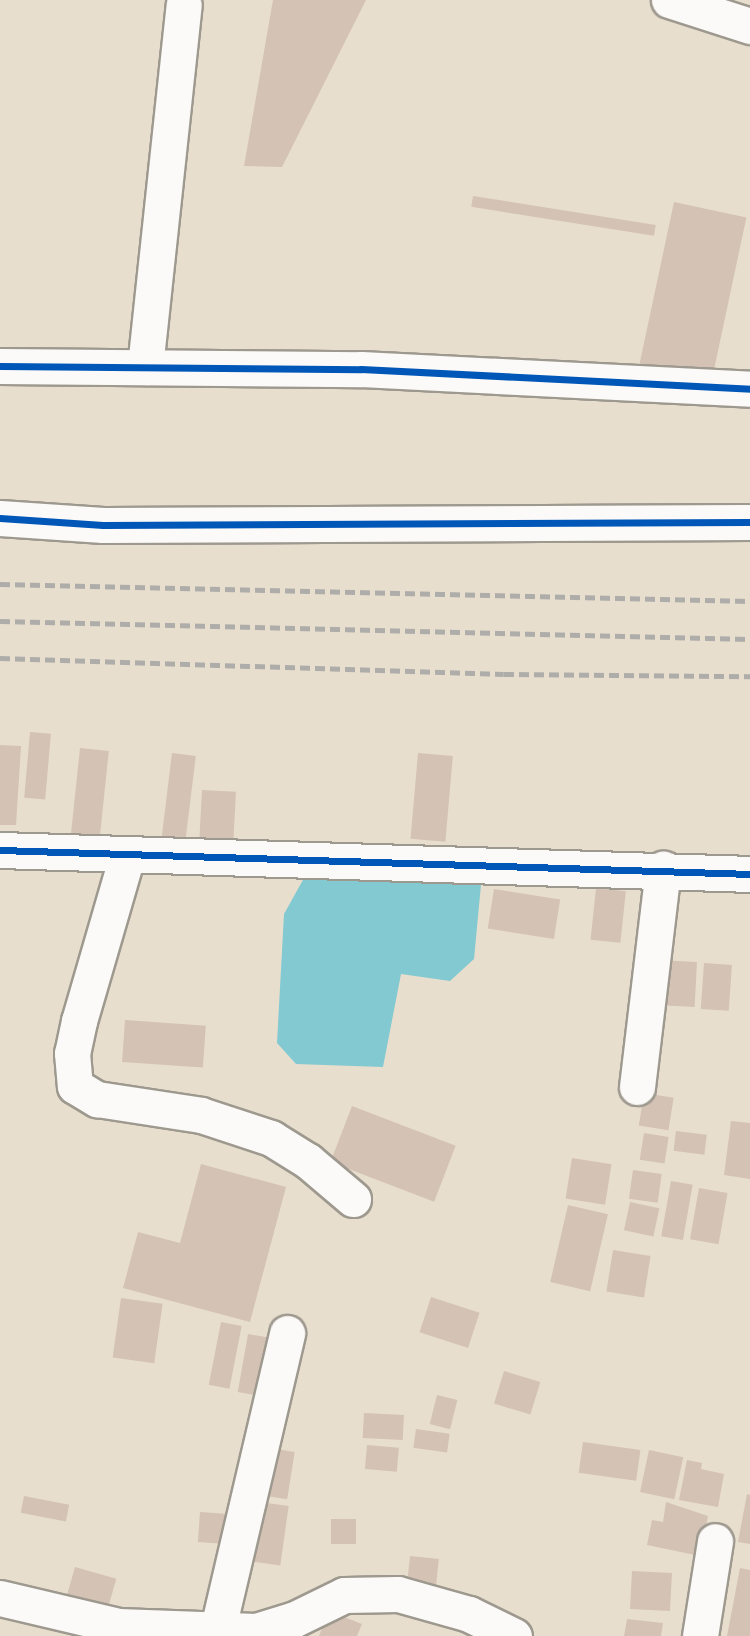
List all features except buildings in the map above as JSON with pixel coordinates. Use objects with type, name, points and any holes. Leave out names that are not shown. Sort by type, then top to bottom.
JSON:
[{"type":"street","points":[[669,0],[750,26]]},
{"type":"street","points":[[145,367],[184,5]]},
{"type":"street","points":[[0,366],[361,369],[750,390]]},
{"type":"street","points":[[0,518],[103,525],[750,522]]},
{"type":"street","points":[[0,850],[127,856],[663,869],[750,874]]},
{"type":"street","points":[[127,856],[79,1021],[71,1063],[75,1086],[97,1099],[201,1115],[271,1138],[308,1161],[353,1199]]},
{"type":"street","points":[[637,1087],[663,869]]},
{"type":"street","points":[[218,1628],[287,1333]]},
{"type":"street","points":[[699,1636],[715,1541]]},
{"type":"street","points":[[1,1605],[118,1626],[218,1628],[255,1634],[293,1620],[344,1595],[398,1594],[469,1614],[514,1636]]},
{"type":"water","points":[[309,869],[482,874],[474,959],[450,981],[401,974],[383,1067],[296,1064],[277,1043],[284,914]]},
{"type":"railway","points":[[0,584],[750,601]]},
{"type":"railway","points":[[0,621],[750,639]]},
{"type":"railway","points":[[0,658],[504,674],[750,676]]},
{"type":"cycle path","points":[[0,366],[361,369],[750,389]]},
{"type":"cycle path","points":[[0,518],[103,525],[750,522]]},
{"type":"cycle path","points":[[0,850],[750,874]]}]
